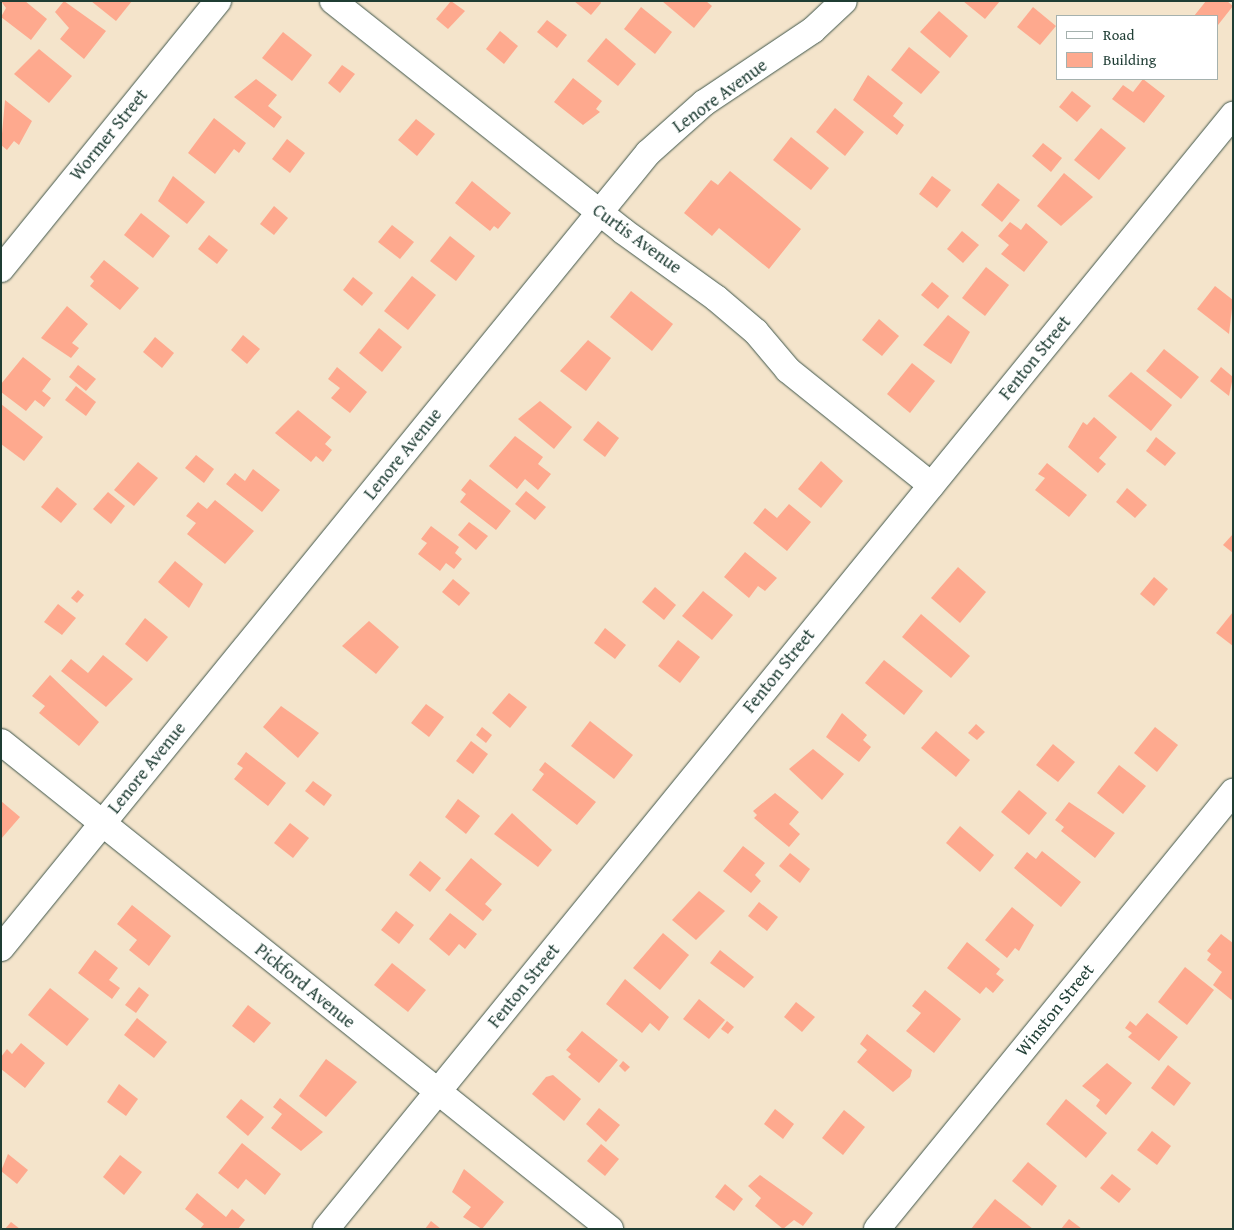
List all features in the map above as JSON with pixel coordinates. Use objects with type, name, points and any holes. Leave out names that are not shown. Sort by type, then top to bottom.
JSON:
[{"type":"street","name":"Wormer Street","points":[[1,269],[218,1]]},
{"type":"street","name":"Curtis Avenue","points":[[333,1],[600,213],[716,298],[756,332],[788,370],[932,485]]},
{"type":"street","name":"Lenore Avenue","points":[[1,948],[600,213],[678,124],[813,30],[844,1]]},
{"type":"street","name":"Fenton Street","points":[[326,1229],[1233,115]]},
{"type":"street","name":"Pickford Avenue","points":[[1,742],[610,1229]]},
{"type":"street","name":"Winston Street","points":[[877,1229],[1233,792]]},
{"type":"building","points":[[1,1],[25,1],[47,19],[31,40],[1,17],[6,8]]},
{"type":"building","points":[[64,1],[106,31],[84,59],[60,39],[69,28],[55,12]]},
{"type":"building","points":[[91,1],[132,1],[116,21]]},
{"type":"building","points":[[451,1],[465,11],[448,29],[436,19]]},
{"type":"building","points":[[574,1],[600,1],[601,3],[591,15]]},
{"type":"building","points":[[662,1],[706,1],[712,6],[694,28]]},
{"type":"building","points":[[963,1],[1000,1],[985,19]]},
{"type":"building","points":[[1206,1],[1227,1],[1233,6],[1219,24],[1219,15],[1195,15]]},
{"type":"building","points":[[641,7],[672,32],[655,54],[624,29]]},
{"type":"building","points":[[1033,7],[1056,26],[1040,45],[1017,27]]},
{"type":"building","points":[[939,11],[968,36],[950,58],[920,32]]},
{"type":"building","points":[[547,20],[567,35],[557,48],[537,32]]},
{"type":"building","points":[[500,31],[518,46],[504,64],[486,49]]},
{"type":"building","points":[[283,32],[312,55],[292,81],[262,58]]},
{"type":"building","points":[[606,38],[636,64],[618,86],[587,61]]},
{"type":"building","points":[[909,47],[940,72],[921,94],[891,70]]},
{"type":"building","points":[[39,49],[72,76],[49,103],[14,74]]},
{"type":"building","points":[[342,65],[355,74],[340,93],[328,83]]},
{"type":"building","points":[[868,75],[903,103],[893,116],[904,125],[897,135],[853,100]]},
{"type":"building","points":[[573,78],[602,101],[596,109],[600,112],[583,125],[554,102]]},
{"type":"building","points":[[256,79],[277,95],[268,106],[282,117],[274,128],[234,97]]},
{"type":"building","points":[[1142,80],[1144,80],[1165,96],[1144,123],[1112,99],[1123,85],[1133,92]]},
{"type":"building","points":[[1072,91],[1091,106],[1077,122],[1059,107]]},
{"type":"building","points":[[5,100],[32,121],[19,145],[14,141],[7,150],[1,145]]},
{"type":"building","points":[[835,108],[864,132],[845,156],[816,132]]},
{"type":"building","points":[[214,118],[246,143],[239,153],[234,149],[215,174],[188,153]]},
{"type":"building","points":[[416,119],[435,134],[417,156],[398,140]]},
{"type":"building","points":[[1101,128],[1126,148],[1099,180],[1074,160]]},
{"type":"building","points":[[791,137],[829,168],[811,190],[773,160]]},
{"type":"building","points":[[287,139],[305,153],[290,173],[272,159]]},
{"type":"building","points":[[1043,143],[1062,158],[1051,172],[1032,156]]},
{"type":"building","points":[[730,171],[801,229],[769,269],[719,228],[712,236],[684,213],[711,180],[718,185]]},
{"type":"building","points":[[1064,173],[1093,197],[1061,226],[1037,206]]},
{"type":"building","points":[[173,176],[205,202],[187,224],[158,201]]},
{"type":"building","points":[[932,176],[951,190],[937,208],[919,194]]},
{"type":"building","points":[[472,181],[511,213],[498,229],[494,226],[490,231],[455,203]]},
{"type":"building","points":[[998,183],[1020,200],[1002,222],[981,205]]},
{"type":"building","points":[[274,206],[288,218],[274,235],[260,224]]},
{"type":"building","points":[[141,213],[170,236],[153,258],[124,235]]},
{"type":"building","points":[[1010,222],[1021,230],[1026,223],[1048,242],[1024,272],[1001,254],[1009,245],[998,236]]},
{"type":"building","points":[[392,225],[414,242],[400,259],[378,242]]},
{"type":"building","points":[[962,231],[979,245],[963,263],[947,249]]},
{"type":"building","points":[[209,235],[228,250],[217,264],[198,249]]},
{"type":"building","points":[[450,236],[475,256],[456,281],[430,261]]},
{"type":"building","points":[[104,260],[139,288],[120,310],[90,286],[94,281],[90,277]]},
{"type":"building","points":[[986,267],[1009,285],[985,316],[962,298]]},
{"type":"building","points":[[412,276],[436,295],[408,330],[384,311]]},
{"type":"building","points":[[353,277],[373,293],[362,306],[343,290]]},
{"type":"building","points":[[932,282],[949,296],[938,309],[921,295]]},
{"type":"building","points":[[1215,286],[1233,300],[1229,334],[1197,309]]},
{"type":"building","points":[[631,291],[673,324],[652,351],[610,317]]},
{"type":"building","points":[[67,306],[88,324],[72,343],[79,348],[71,358],[41,338]]},
{"type":"building","points":[[948,315],[970,332],[951,364],[923,345]]},
{"type":"building","points":[[879,319],[899,336],[882,356],[862,340]]},
{"type":"building","points":[[379,328],[402,347],[382,372],[359,353]]},
{"type":"building","points":[[243,335],[260,349],[247,364],[231,350]]},
{"type":"building","points":[[155,337],[174,353],[162,368],[143,352]]},
{"type":"building","points":[[588,340],[611,358],[586,391],[560,371]]},
{"type":"building","points":[[1164,349],[1199,377],[1181,399],[1146,371]]},
{"type":"building","points":[[23,357],[51,379],[42,391],[51,398],[44,407],[35,400],[26,411],[1,392],[1,384]]},
{"type":"building","points":[[912,363],[935,381],[910,413],[887,394]]},
{"type":"building","points":[[78,365],[96,379],[86,391],[69,377]]},
{"type":"building","points":[[337,367],[367,392],[350,413],[331,398],[340,388],[328,379]]},
{"type":"building","points":[[1221,367],[1233,377],[1229,396],[1210,381]]},
{"type":"building","points":[[1131,372],[1172,405],[1151,431],[1108,396]]},
{"type":"building","points":[[76,386],[96,402],[86,416],[65,400]]},
{"type":"building","points":[[540,401],[572,427],[554,449],[518,419]]},
{"type":"building","points":[[1,404],[43,437],[24,461],[1,444]]},
{"type":"building","points":[[298,410],[331,437],[325,444],[332,450],[323,462],[316,456],[311,462],[275,433]]},
{"type":"building","points":[[1094,417],[1117,437],[1099,458],[1106,464],[1098,473],[1068,447],[1083,422],[1087,425]]},
{"type":"building","points":[[598,421],[619,438],[605,457],[583,440]]},
{"type":"building","points":[[515,436],[543,457],[538,464],[551,474],[538,490],[525,479],[517,489],[489,466]]},
{"type":"building","points":[[1156,437],[1176,453],[1165,466],[1146,451]]},
{"type":"building","points":[[196,455],[214,469],[204,483],[185,468]]},
{"type":"building","points":[[821,461],[843,481],[821,508],[798,489]]},
{"type":"building","points":[[138,462],[158,478],[134,506],[114,490]]},
{"type":"building","points":[[1047,463],[1087,495],[1069,517],[1035,490],[1045,478],[1038,474]]},
{"type":"building","points":[[253,469],[280,490],[262,512],[226,484],[235,473],[245,481]]},
{"type":"building","points":[[470,479],[511,511],[496,530],[460,502],[466,494],[461,490]]},
{"type":"building","points":[[57,487],[77,504],[61,523],[41,507]]},
{"type":"building","points":[[1127,488],[1147,505],[1135,518],[1116,502]]},
{"type":"building","points":[[526,491],[546,507],[535,520],[515,504]]},
{"type":"building","points":[[108,492],[125,506],[111,524],[93,509]]},
{"type":"building","points":[[215,500],[254,531],[225,564],[187,534],[196,523],[186,516],[198,502],[207,509]]},
{"type":"building","points":[[789,504],[811,522],[787,551],[753,523],[765,508],[777,518]]},
{"type":"building","points":[[469,522],[488,536],[476,550],[458,535]]},
{"type":"building","points":[[431,526],[459,547],[455,553],[462,559],[454,569],[446,563],[440,571],[418,554],[427,543],[421,539]]},
{"type":"building","points":[[1233,534],[1233,553],[1223,545]]},
{"type":"building","points":[[745,552],[777,578],[765,591],[758,586],[749,598],[724,577]]},
{"type":"building","points":[[175,561],[203,584],[189,608],[158,582]]},
{"type":"building","points":[[958,567],[986,592],[960,623],[931,598]]},
{"type":"building","points":[[1154,577],[1168,589],[1154,606],[1140,594]]},
{"type":"building","points":[[453,579],[470,593],[459,606],[442,592]]},
{"type":"building","points":[[655,587],[676,605],[664,620],[642,602]]},
{"type":"building","points":[[78,590],[84,595],[77,603],[71,598]]},
{"type":"building","points":[[703,591],[733,615],[712,640],[682,616]]},
{"type":"building","points":[[58,604],[76,618],[62,635],[44,622]]},
{"type":"building","points":[[1233,612],[1233,646],[1216,633]]},
{"type":"building","points":[[921,614],[970,656],[951,678],[902,637]]},
{"type":"building","points":[[145,618],[168,637],[147,662],[125,644]]},
{"type":"building","points":[[369,621],[399,647],[376,674],[342,646]]},
{"type":"building","points":[[605,628],[626,645],[615,659],[594,643]]},
{"type":"building","points":[[678,640],[700,657],[680,683],[658,666]]},
{"type":"building","points":[[103,655],[133,679],[106,707],[61,671],[71,659],[88,673]]},
{"type":"building","points":[[884,660],[923,691],[904,715],[865,683]]},
{"type":"building","points":[[50,675],[99,722],[79,746],[39,713],[45,706],[32,696]]},
{"type":"building","points":[[509,693],[527,707],[510,728],[492,713]]},
{"type":"building","points":[[426,704],[444,717],[429,737],[411,723]]},
{"type":"building","points":[[281,706],[319,733],[298,758],[263,727]]},
{"type":"building","points":[[842,713],[867,735],[863,740],[871,747],[859,762],[826,737]]},
{"type":"building","points":[[590,721],[633,755],[614,779],[571,746]]},
{"type":"building","points":[[976,724],[985,732],[977,740],[968,733]]},
{"type":"building","points":[[482,727],[492,735],[486,743],[476,735]]},
{"type":"building","points":[[1155,727],[1178,745],[1157,772],[1134,753]]},
{"type":"building","points":[[936,731],[970,760],[956,777],[921,748]]},
{"type":"building","points":[[471,741],[488,754],[473,774],[456,761]]},
{"type":"building","points":[[1053,744],[1075,762],[1058,782],[1036,765]]},
{"type":"building","points":[[813,749],[844,774],[822,800],[789,769]]},
{"type":"building","points":[[246,752],[286,783],[268,806],[234,779],[243,768],[237,764]]},
{"type":"building","points":[[545,762],[596,802],[577,825],[532,790],[544,774],[539,770]]},
{"type":"building","points":[[1119,765],[1146,786],[1123,814],[1097,793]]},
{"type":"building","points":[[313,781],[332,795],[324,806],[305,791]]},
{"type":"building","points":[[1019,790],[1047,813],[1029,835],[1001,812]]},
{"type":"building","points":[[775,793],[799,812],[789,824],[800,834],[789,847],[754,818],[757,815],[753,811]]},
{"type":"building","points":[[458,799],[480,816],[466,834],[445,817]]},
{"type":"building","points":[[1,801],[20,817],[1,839]]},
{"type":"building","points":[[1069,802],[1115,833],[1095,858],[1061,831],[1064,827],[1055,820]]},
{"type":"building","points":[[512,813],[552,850],[538,867],[494,834]]},
{"type":"building","points":[[290,823],[309,838],[293,858],[274,843]]},
{"type":"building","points":[[960,826],[994,855],[980,872],[946,843]]},
{"type":"building","points":[[743,846],[765,863],[755,875],[761,881],[751,893],[723,871]]},
{"type":"building","points":[[1042,851],[1081,882],[1061,907],[1014,868],[1027,852],[1036,859]]},
{"type":"building","points":[[790,853],[810,869],[800,883],[779,866]]},
{"type":"building","points":[[471,858],[502,884],[485,904],[492,910],[483,921],[445,890]]},
{"type":"building","points":[[420,861],[441,878],[430,892],[409,875]]},
{"type":"building","points":[[699,891],[725,911],[696,940],[672,920]]},
{"type":"building","points":[[759,902],[778,917],[767,931],[748,916]]},
{"type":"building","points":[[132,905],[171,936],[149,966],[129,950],[137,940],[117,924]]},
{"type":"building","points":[[1012,907],[1034,925],[1019,951],[1015,948],[1007,958],[985,940]]},
{"type":"building","points":[[396,911],[414,925],[399,944],[381,930]]},
{"type":"building","points":[[450,913],[477,934],[465,949],[459,944],[449,956],[429,939]]},
{"type":"building","points":[[663,933],[689,955],[660,990],[633,968]]},
{"type":"building","points":[[1221,934],[1233,943],[1233,1001],[1213,985],[1222,972],[1207,960],[1211,954],[1207,951]]},
{"type":"building","points":[[967,942],[1000,969],[996,974],[1004,980],[993,993],[986,987],[980,994],[947,968]]},
{"type":"building","points":[[95,950],[118,968],[109,980],[120,988],[112,999],[78,973]]},
{"type":"building","points":[[720,950],[754,977],[744,988],[710,963]]},
{"type":"building","points":[[392,963],[426,990],[408,1012],[374,985]]},
{"type":"building","points":[[1185,967],[1214,990],[1187,1025],[1158,1002]]},
{"type":"building","points":[[625,979],[669,1017],[659,1031],[650,1023],[642,1033],[606,1004]]},
{"type":"building","points":[[139,987],[149,995],[136,1013],[125,1005]]},
{"type":"building","points":[[50,988],[89,1019],[67,1046],[28,1015]]},
{"type":"building","points":[[925,990],[961,1019],[934,1053],[906,1031],[921,1013],[912,1006]]},
{"type":"building","points":[[699,999],[725,1020],[709,1039],[683,1019]]},
{"type":"building","points":[[796,1002],[815,1017],[802,1032],[784,1017]]},
{"type":"building","points":[[248,1005],[271,1023],[254,1043],[232,1026]]},
{"type":"building","points":[[1147,1013],[1178,1037],[1159,1061],[1128,1037],[1132,1033],[1125,1028],[1130,1021],[1136,1026]]},
{"type":"building","points":[[137,1018],[167,1042],[154,1058],[124,1035]]},
{"type":"building","points":[[727,1021],[734,1027],[728,1034],[721,1029]]},
{"type":"building","points":[[582,1031],[618,1060],[599,1083],[568,1057],[571,1054],[566,1050]]},
{"type":"building","points":[[867,1034],[912,1070],[910,1077],[893,1092],[857,1062],[867,1050],[860,1044]]},
{"type":"building","points":[[21,1043],[45,1063],[25,1088],[1,1069],[1,1057],[7,1049],[12,1054]]},
{"type":"building","points":[[326,1059],[357,1082],[326,1117],[299,1096]]},
{"type":"building","points":[[623,1061],[630,1067],[625,1072],[619,1066]]},
{"type":"building","points":[[1107,1063],[1132,1083],[1106,1115],[1096,1106],[1100,1100],[1082,1086]]},
{"type":"building","points":[[1168,1065],[1191,1083],[1174,1106],[1151,1088]]},
{"type":"building","points":[[553,1075],[581,1099],[564,1121],[532,1094],[546,1077]]},
{"type":"building","points":[[119,1084],[138,1099],[126,1116],[107,1102]]},
{"type":"building","points":[[280,1098],[323,1132],[301,1151],[271,1128],[282,1114],[273,1107]]},
{"type":"building","points":[[241,1099],[264,1117],[248,1136],[226,1117]]},
{"type":"building","points":[[1066,1099],[1107,1133],[1086,1158],[1046,1124]]},
{"type":"building","points":[[599,1108],[620,1125],[606,1142],[586,1124]]},
{"type":"building","points":[[775,1109],[794,1124],[783,1139],[764,1124]]},
{"type":"building","points":[[844,1110],[865,1127],[843,1155],[822,1138]]},
{"type":"building","points":[[1152,1131],[1171,1146],[1157,1165],[1137,1150]]},
{"type":"building","points":[[242,1143],[281,1174],[265,1195],[246,1179],[238,1189],[218,1173]]},
{"type":"building","points":[[601,1144],[619,1159],[605,1176],[587,1161]]},
{"type":"building","points":[[8,1154],[28,1170],[17,1184],[1,1171]]},
{"type":"building","points":[[120,1155],[142,1172],[124,1195],[103,1177]]},
{"type":"building","points":[[1028,1162],[1057,1186],[1042,1206],[1012,1181]]},
{"type":"building","points":[[464,1169],[504,1202],[482,1229],[463,1217],[471,1207],[452,1192]]},
{"type":"building","points":[[1112,1174],[1131,1189],[1119,1203],[1100,1188]]},
{"type":"building","points":[[760,1175],[813,1213],[803,1226],[794,1220],[783,1229],[755,1206],[761,1198],[748,1186]]},
{"type":"building","points":[[725,1184],[743,1199],[734,1211],[715,1197]]},
{"type":"building","points":[[197,1193],[226,1217],[232,1209],[245,1220],[238,1229],[200,1229],[204,1224],[185,1209]]},
{"type":"building","points":[[995,1199],[1033,1229],[971,1229]]},
{"type":"building","points":[[1069,1219],[1082,1229],[1061,1229]]},
{"type":"building","points":[[431,1221],[441,1229],[425,1229]]},
{"type":"building","points":[[11,1222],[20,1229],[5,1229]]}]
